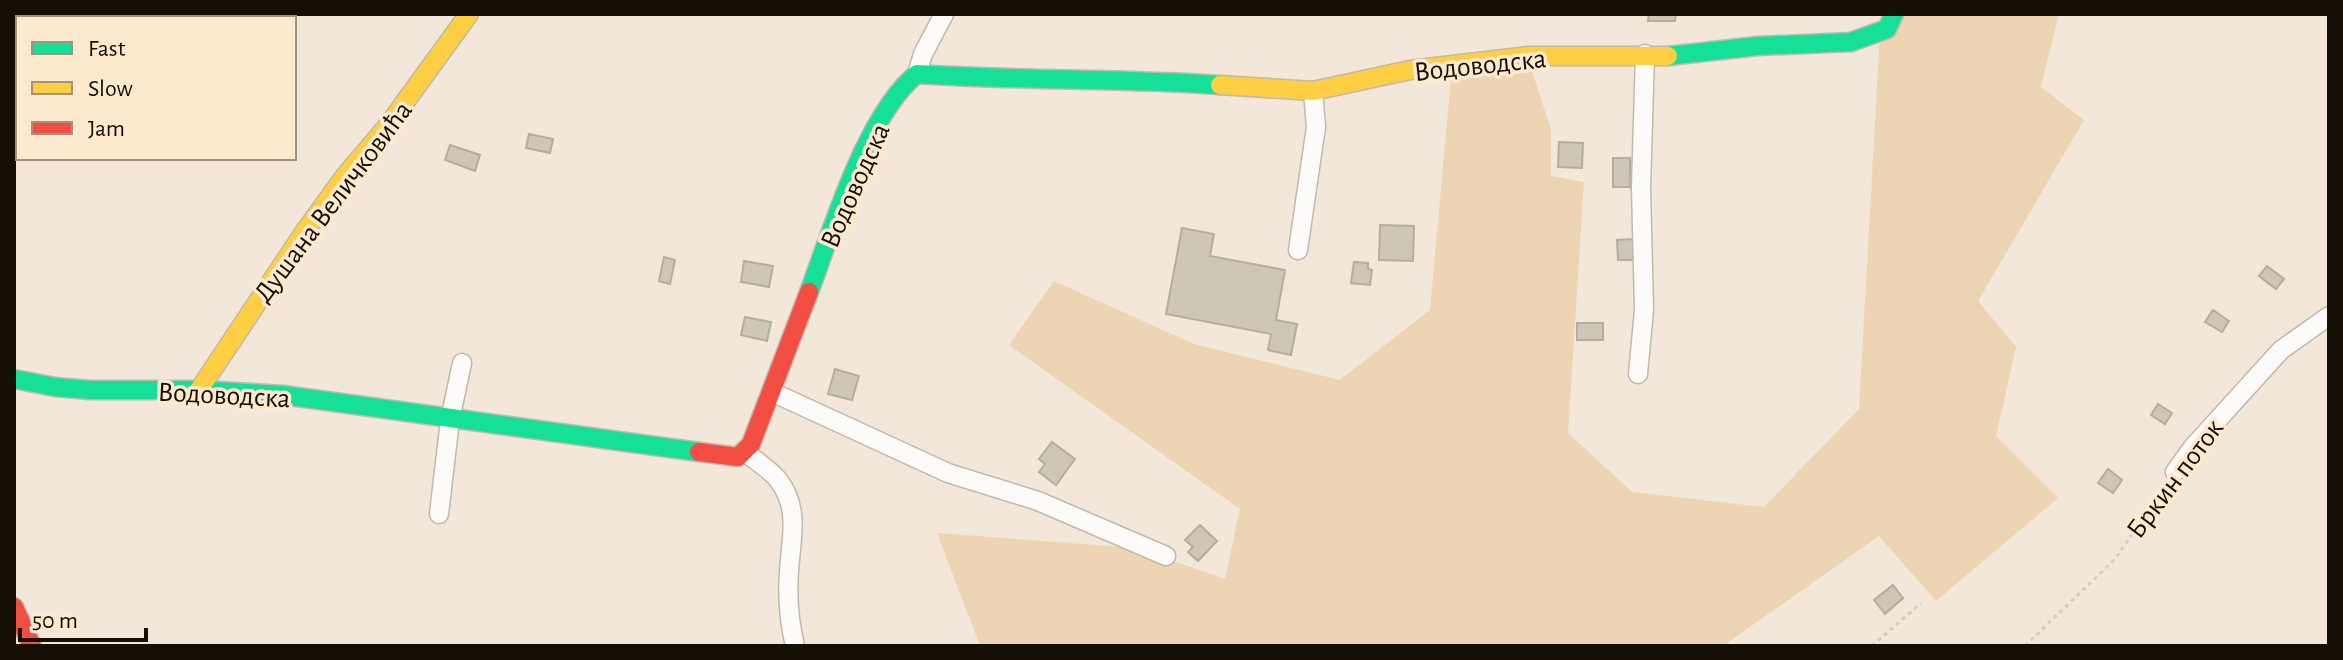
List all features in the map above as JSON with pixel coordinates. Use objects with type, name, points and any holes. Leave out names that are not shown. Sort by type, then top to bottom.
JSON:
[{"type":"street","name":"Душана Величковића","points":[[199,390],[303,234],[469,14]]},
{"type":"street","points":[[917,74],[923,54],[944,14]]},
{"type":"street","name":"Водоводска","points":[[14,379],[90,390],[199,390],[283,395],[733,457],[745,452],[772,392],[861,155],[897,93],[910,77],[917,74],[972,78],[1132,79],[1313,91],[1410,70],[1513,58],[1668,56],[1758,46],[1851,42],[1887,29],[1894,14]]},
{"type":"street","points":[[1638,374],[1644,310],[1641,187],[1645,54]]},
{"type":"street","points":[[1298,250],[1316,127],[1313,91]]},
{"type":"street","name":"Бркин поток","points":[[2175,472],[2193,447],[2281,350],[2329,316]]},
{"type":"street","points":[[439,514],[450,420],[462,363]]},
{"type":"street","points":[[772,392],[948,473],[1038,501],[1166,556]]},
{"type":"street","points":[[745,452],[778,479],[791,506],[793,533],[788,615],[795,646]]},
{"type":"street","points":[[14,607],[32,646]]},
{"type":"path","name":"Бркин поток","points":[[2025,646],[2115,559],[2175,472]]},
{"type":"path","points":[[1872,646],[1921,603]]},
{"type":"shaded area","points":[[1881,14],[2059,14],[2041,87],[2084,120],[1978,301],[2016,347],[1996,436],[2058,498],[1936,601],[1879,536],[1723,646],[980,646],[937,533],[1136,548],[1225,579],[1240,509],[1009,345],[1054,281],[1194,344],[1340,380],[1430,310],[1451,77],[1531,68],[1551,129],[1551,176],[1584,182],[1568,433],[1632,492],[1764,507],[1859,409]]},
{"type":"building","points":[[1649,14],[1676,14],[1675,21],[1648,21]]},
{"type":"building","points":[[529,134],[553,139],[550,153],[526,148]]},
{"type":"building","points":[[1559,142],[1583,143],[1582,168],[1558,167]]},
{"type":"building","points":[[450,145],[480,155],[475,171],[445,160]]},
{"type":"building","points":[[1613,158],[1630,158],[1630,187],[1613,187]]},
{"type":"building","points":[[1380,225],[1414,226],[1413,261],[1379,260]]},
{"type":"building","points":[[1182,228],[1214,234],[1210,256],[1285,270],[1276,320],[1297,324],[1291,355],[1268,350],[1271,334],[1166,314]]},
{"type":"building","points":[[1633,239],[1633,260],[1618,260],[1617,240]]},
{"type":"building","points":[[664,257],[675,260],[670,284],[659,281]]},
{"type":"building","points":[[744,261],[773,266],[769,287],[741,282]]},
{"type":"building","points":[[1354,262],[1368,263],[1368,269],[1372,270],[1370,285],[1351,283]]},
{"type":"building","points":[[2267,266],[2284,279],[2276,289],[2259,276]]},
{"type":"building","points":[[2213,310],[2229,321],[2222,332],[2205,322]]},
{"type":"building","points":[[745,317],[771,322],[767,341],[741,335]]},
{"type":"building","points":[[1577,323],[1603,323],[1603,340],[1577,340]]},
{"type":"building","points":[[835,369],[859,376],[852,400],[828,394]]},
{"type":"building","points":[[2158,404],[2172,413],[2165,424],[2151,415]]},
{"type":"building","points":[[1052,442],[1075,459],[1056,485],[1039,472],[1045,464],[1039,459]]},
{"type":"building","points":[[2108,469],[2122,480],[2113,493],[2098,483]]},
{"type":"building","points":[[1200,525],[1217,541],[1198,561],[1188,552],[1193,547],[1185,540]]},
{"type":"building","points":[[1893,585],[1903,598],[1885,614],[1874,600]]},
{"type":"traffic: fast","points":[[1668,56],[1758,46],[1851,42],[1887,29],[1894,14]]},
{"type":"traffic: fast","points":[[809,292],[840,206],[867,144],[899,92],[917,74],[1220,85]]},
{"type":"traffic: fast","points":[[14,379],[90,390],[199,390],[283,395],[699,452]]},
{"type":"traffic: slow","points":[[199,390],[303,234],[469,14]]},
{"type":"traffic: slow","points":[[1220,85],[1313,91],[1410,70],[1528,56],[1668,56]]},
{"type":"traffic: jam","points":[[699,452],[738,457],[751,444],[809,292]]},
{"type":"traffic: jam","points":[[14,607],[32,646]]}]
